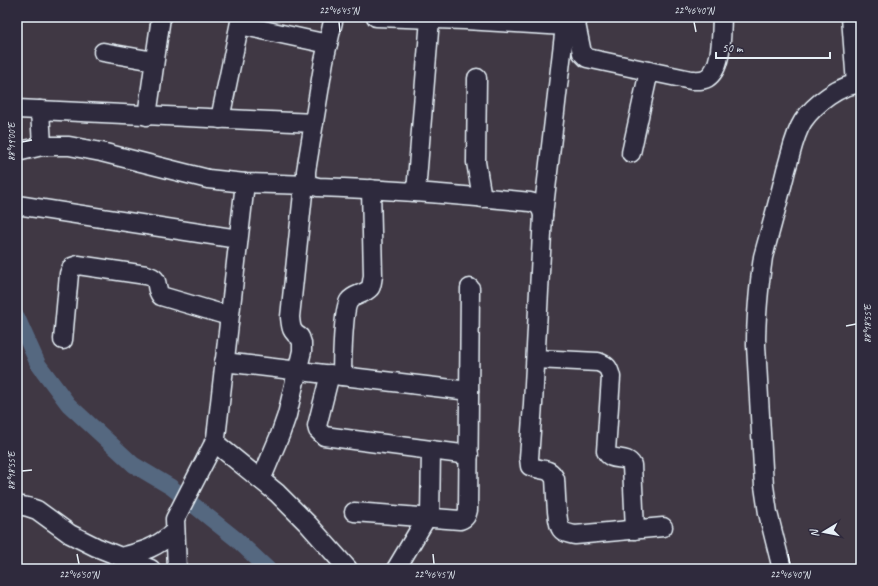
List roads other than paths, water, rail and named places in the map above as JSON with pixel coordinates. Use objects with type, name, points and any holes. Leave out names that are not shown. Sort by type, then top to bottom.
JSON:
[{"type":"street","points":[[148,116],[154,61],[161,17]]},
{"type":"street","points":[[262,480],[284,422],[302,351],[300,337],[295,334],[291,327],[290,317],[307,185],[306,171],[334,17]]},
{"type":"street","points":[[376,17],[574,22]]},
{"type":"street","points":[[574,22],[582,53],[587,58],[691,80],[700,80],[707,78],[718,63],[723,17],[714,17]]},
{"type":"street","points":[[782,569],[768,513],[764,486],[756,332],[761,270],[794,140],[803,122],[816,106],[843,88],[858,84],[851,17]]},
{"type":"street","points":[[416,192],[430,19]]},
{"type":"street","points":[[220,119],[240,21],[328,44]]},
{"type":"street","points":[[574,22],[543,215],[534,404],[529,458],[530,466],[536,470],[547,470],[552,473],[555,480],[559,523],[561,530],[568,534],[575,535],[663,527]]},
{"type":"street","points":[[103,52],[154,61]]},
{"type":"street","points":[[630,153],[649,71]]},
{"type":"street","points":[[477,78],[476,162],[482,198]]},
{"type":"street","points":[[17,109],[314,123]]},
{"type":"street","points":[[40,110],[42,146]]},
{"type":"street","points":[[17,152],[42,146],[70,146],[208,179],[245,183],[307,185],[318,187],[416,192],[538,204],[543,215]]},
{"type":"street","points":[[122,557],[153,548],[163,542],[176,523],[214,442],[245,183]]},
{"type":"street","points":[[371,189],[373,276],[370,288],[363,293],[352,297],[348,302],[336,375],[317,426],[320,434],[324,436],[468,455]]},
{"type":"street","points":[[17,206],[238,239]]},
{"type":"street","points":[[63,340],[69,274],[72,267],[78,265],[154,277],[158,292],[161,296],[230,316]]},
{"type":"street","points":[[354,512],[460,520],[467,515],[470,288]]},
{"type":"street","points":[[536,359],[598,362],[605,364],[609,369],[611,377],[606,451],[611,457],[627,459],[632,465],[635,530]]},
{"type":"street","points":[[224,362],[469,391]]},
{"type":"street","points":[[214,442],[277,493],[308,524],[348,569]]},
{"type":"street","points":[[396,569],[429,517],[431,450]]},
{"type":"street","points":[[17,505],[37,510],[70,534],[96,547],[152,569]]},
{"type":"street","points":[[176,523],[176,569]]},
{"type":"waterway","points":[[17,317],[38,364],[68,404],[134,465],[171,487],[236,539],[268,569]]}]
